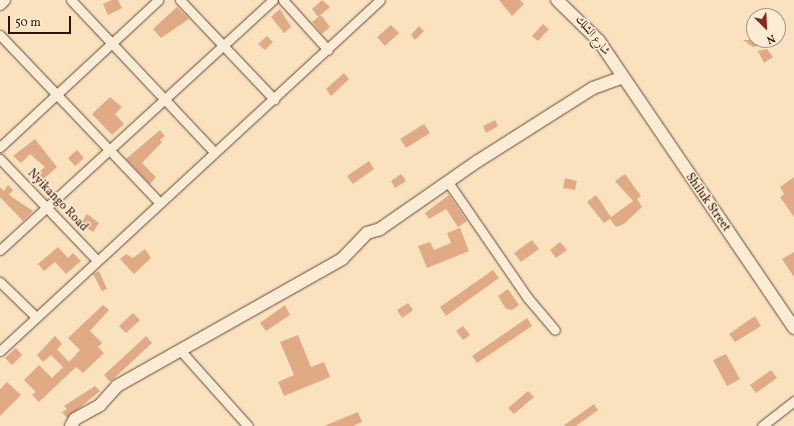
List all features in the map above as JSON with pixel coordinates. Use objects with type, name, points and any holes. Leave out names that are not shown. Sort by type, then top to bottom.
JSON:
[{"type":"street","points":[[0,5],[5,0]]},
{"type":"street","points":[[71,0],[214,152]]},
{"type":"street","points":[[0,147],[158,0]]},
{"type":"street","points":[[180,0],[274,99]]},
{"type":"street","points":[[0,250],[109,148],[273,0]]},
{"type":"street","points":[[284,0],[328,50]]},
{"type":"street","points":[[0,351],[159,202],[328,50],[380,0]]},
{"type":"street","name":"شارع الشلك","points":[[557,0],[599,41],[623,77]]},
{"type":"street","points":[[0,35],[159,202]]},
{"type":"street","points":[[71,426],[76,419],[100,405],[117,386],[342,259],[367,232],[380,229],[448,182],[593,88],[623,77]]},
{"type":"street","name":"Shiluk Street","points":[[623,77],[794,328]]},
{"type":"street","name":"Nyikango Road","points":[[0,159],[97,260]]},
{"type":"street","points":[[448,182],[527,297],[555,330]]},
{"type":"street","points":[[0,282],[36,317]]},
{"type":"street","points":[[180,350],[248,426]]},
{"type":"street","points":[[762,426],[794,401]]},
{"type":"building","points":[[112,0],[118,0],[122,8],[108,15],[103,4]]},
{"type":"building","points":[[322,0],[330,7],[318,17],[312,9]]},
{"type":"building","points":[[499,0],[520,0],[524,4],[512,16]]},
{"type":"building","points":[[177,7],[189,19],[161,38],[153,29]]},
{"type":"building","points":[[280,9],[291,27],[284,33],[271,17]]},
{"type":"building","points":[[321,15],[330,27],[322,34],[312,22]]},
{"type":"building","points":[[543,24],[549,29],[538,41],[532,36]]},
{"type":"building","points":[[391,25],[399,33],[385,46],[377,37]]},
{"type":"building","points":[[419,26],[424,31],[415,40],[411,35]]},
{"type":"building","points":[[267,36],[273,42],[265,50],[258,44]]},
{"type":"building","points":[[767,49],[773,57],[764,63],[758,51]]},
{"type":"building","points":[[344,73],[349,79],[331,96],[326,89]]},
{"type":"building","points":[[110,97],[122,107],[115,114],[124,124],[112,135],[92,114]]},
{"type":"building","points":[[495,120],[498,126],[486,133],[483,126]]},
{"type":"building","points":[[424,124],[430,133],[406,148],[400,139]]},
{"type":"building","points":[[160,130],[165,136],[160,140],[162,142],[142,163],[156,177],[150,184],[126,159]]},
{"type":"building","points":[[35,139],[57,167],[38,184],[33,177],[45,167],[30,154],[21,163],[13,156]]},
{"type":"building","points":[[77,150],[84,158],[75,166],[68,158]]},
{"type":"building","points":[[369,161],[374,169],[353,184],[347,176]]},
{"type":"building","points":[[401,174],[406,181],[395,188],[391,181]]},
{"type":"building","points":[[625,174],[641,196],[637,199],[642,207],[624,224],[616,227],[610,219],[604,223],[587,202],[596,195],[611,217],[633,201],[615,181]]},
{"type":"building","points":[[794,177],[794,217],[780,197],[784,194],[780,187]]},
{"type":"building","points":[[565,178],[577,181],[575,190],[563,188]]},
{"type":"building","points":[[8,185],[13,190],[9,195],[33,211],[23,221],[0,197],[0,187],[4,191]]},
{"type":"building","points":[[449,195],[467,221],[458,227],[446,209],[429,219],[425,213]]},
{"type":"building","points":[[87,214],[99,223],[93,232],[80,224]]},
{"type":"building","points":[[460,228],[469,251],[427,268],[418,246],[430,242],[434,250],[451,243],[447,233]]},
{"type":"building","points":[[532,240],[539,249],[521,262],[514,253]]},
{"type":"building","points":[[560,242],[567,250],[556,258],[550,250]]},
{"type":"building","points":[[58,247],[68,258],[73,253],[81,261],[66,274],[55,262],[44,271],[38,264]]},
{"type":"building","points":[[145,249],[151,258],[134,274],[120,259],[126,254],[133,258]]},
{"type":"building","points":[[794,252],[794,277],[782,259]]},
{"type":"building","points":[[493,270],[499,278],[446,316],[440,307]]},
{"type":"building","points":[[99,271],[107,289],[102,291],[93,274]]},
{"type":"building","points":[[508,289],[519,305],[512,310],[506,309],[498,296]]},
{"type":"building","points":[[408,303],[413,310],[402,318],[397,310]]},
{"type":"building","points":[[103,305],[109,310],[90,331],[102,343],[98,347],[104,353],[83,373],[76,367],[39,402],[32,395],[36,392],[24,380],[39,365],[52,378],[63,367],[51,355],[43,362],[37,355],[55,336],[62,344],[57,349],[69,362],[80,350],[68,338]]},
{"type":"building","points":[[285,305],[290,315],[266,331],[260,323]]},
{"type":"building","points":[[133,313],[140,320],[126,333],[119,326]]},
{"type":"building","points":[[755,316],[761,326],[735,342],[729,334]]},
{"type":"building","points":[[527,318],[532,326],[477,363],[472,356]]},
{"type":"building","points":[[463,326],[470,335],[463,340],[456,331]]},
{"type":"building","points":[[298,335],[311,367],[324,362],[330,377],[284,396],[278,382],[294,375],[280,342]]},
{"type":"building","points":[[146,336],[152,343],[110,382],[104,375]]},
{"type":"building","points":[[16,348],[22,355],[12,365],[5,358]]},
{"type":"building","points":[[726,354],[740,379],[727,386],[713,360]]},
{"type":"building","points":[[771,370],[777,378],[756,393],[750,385]]},
{"type":"building","points":[[7,382],[21,395],[0,416],[0,389]]},
{"type":"building","points":[[95,386],[100,391],[67,418],[62,412],[67,409],[64,406]]},
{"type":"building","points":[[528,391],[534,397],[514,414],[508,408]]},
{"type":"building","points":[[594,404],[598,410],[576,426],[563,426]]},
{"type":"building","points":[[358,412],[362,422],[353,426],[324,426]]}]
